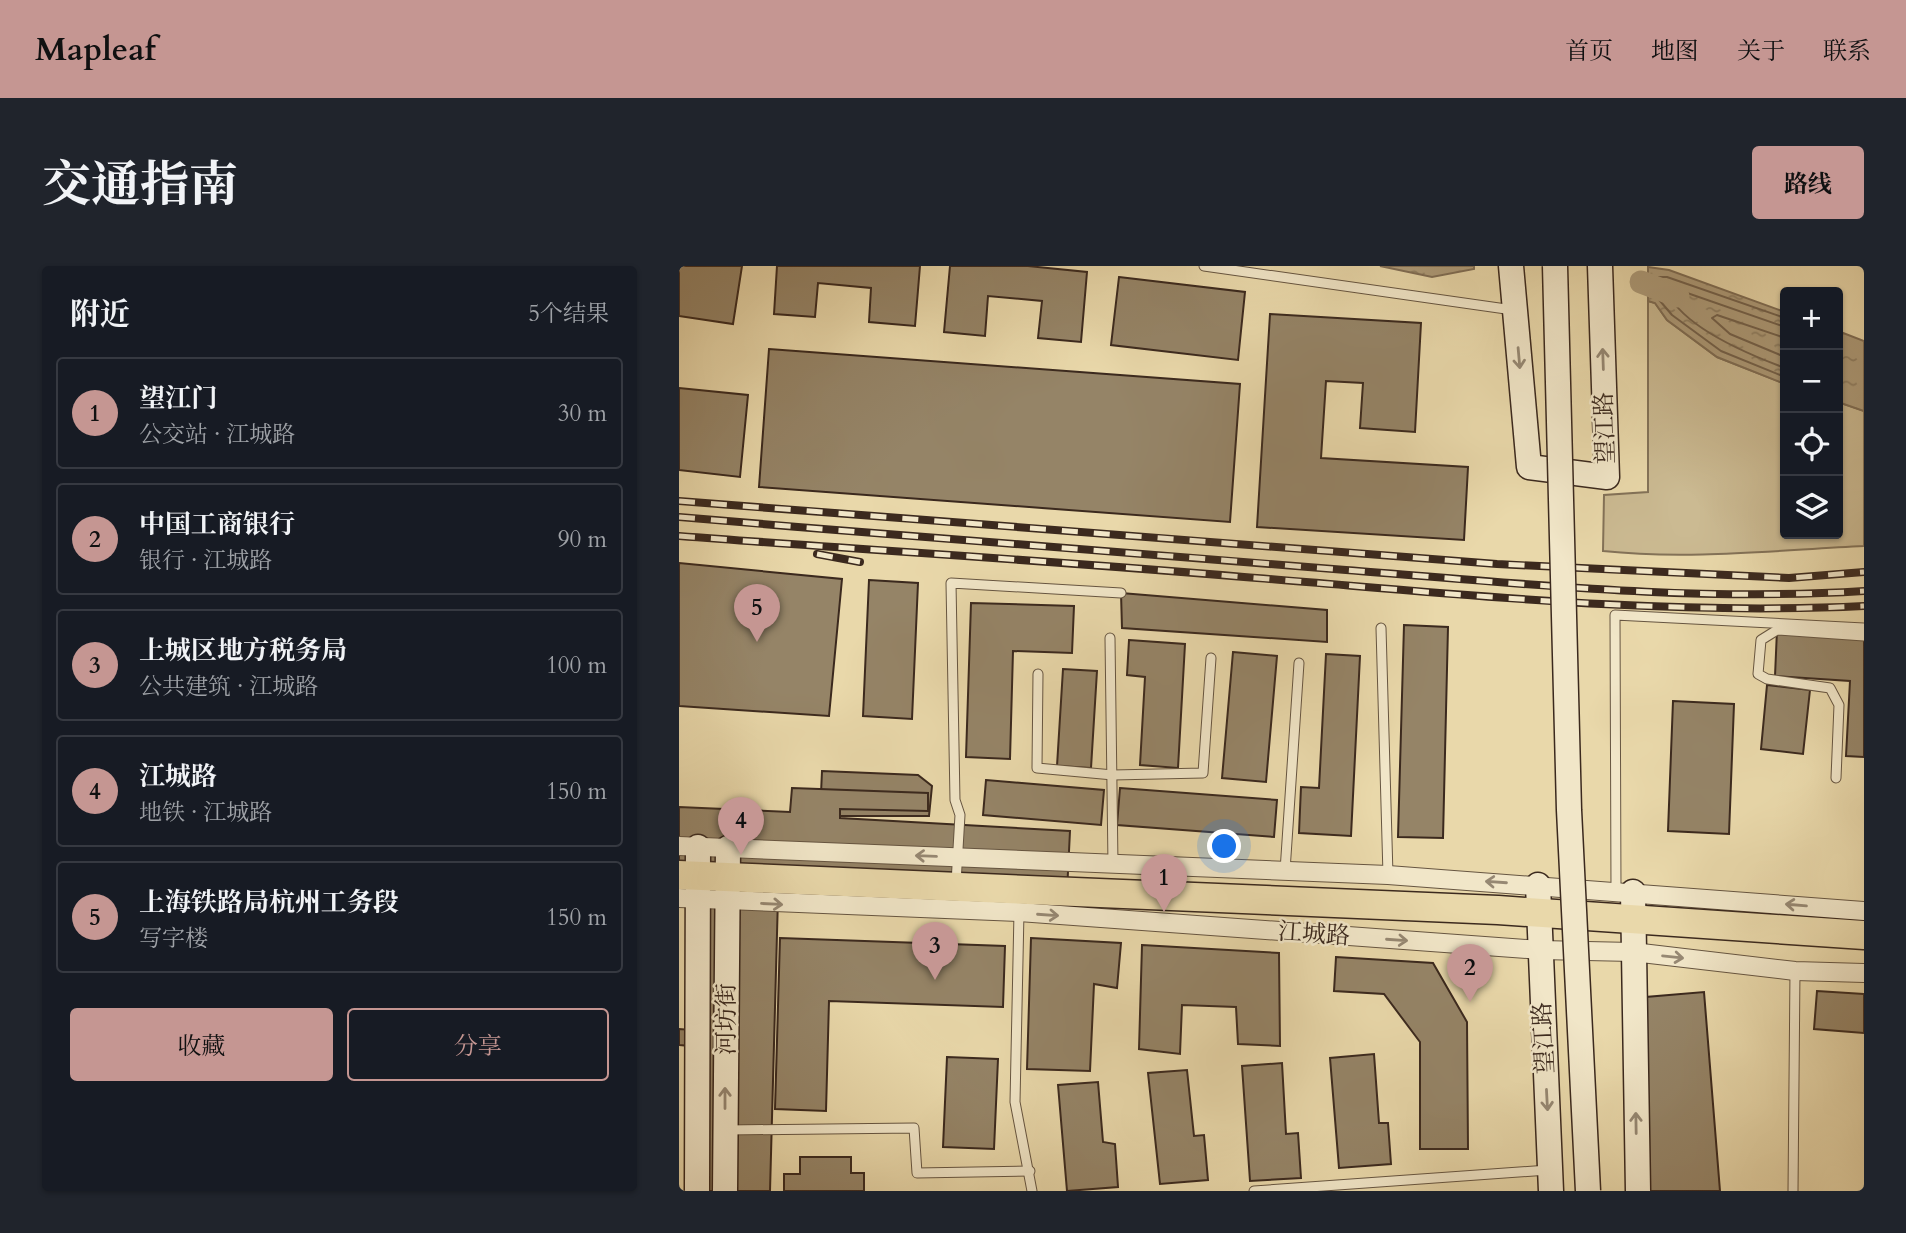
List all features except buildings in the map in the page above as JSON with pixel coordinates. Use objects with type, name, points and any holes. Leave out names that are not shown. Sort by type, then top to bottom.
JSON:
[{"type":"main road","name":"江城路","points":[[689,887],[727,890],[956,889],[1100,906],[1539,913],[1627,901],[1864,935]]},
{"type":"street","name":"望江路","points":[[1511,266],[1529,467],[1607,477],[1600,266]]},
{"type":"street","points":[[1555,266],[1569,810],[1588,1191]]},
{"type":"street","name":"江城路","points":[[689,846],[1388,875],[1538,885],[1627,901],[1864,911]]},
{"type":"street","name":"河坊街","points":[[689,846],[697,1191]]},
{"type":"street","name":"河坊街","points":[[725,1191],[728,848]]},
{"type":"street","name":"望江路","points":[[1538,885],[1551,1180]]},
{"type":"street","name":"江城路","points":[[727,890],[1019,912],[1100,906],[1540,950],[1633,952],[1795,971],[1864,972]]},
{"type":"street","points":[[1627,901],[1633,952],[1638,1191]]},
{"type":"lane","points":[[1204,266],[1515,310]]},
{"type":"lane","points":[[956,889],[960,815],[954,800],[951,583],[1121,593]]},
{"type":"lane","points":[[1627,901],[1615,615],[1864,628]]},
{"type":"lane","points":[[1381,628],[1388,875]]},
{"type":"lane","points":[[1836,778],[1839,705],[1830,688],[1767,679],[1758,674],[1761,640],[1777,630],[1864,636]]},
{"type":"lane","points":[[1111,638],[1113,864]]},
{"type":"lane","points":[[1038,674],[1037,768],[1113,775],[1203,773],[1211,658]]},
{"type":"lane","points":[[1285,871],[1299,663]]},
{"type":"lane","points":[[1019,912],[1015,1102],[1032,1191]]},
{"type":"lane","points":[[1793,1191],[1795,971]]},
{"type":"lane","points":[[725,1130],[914,1128],[916,1173],[1030,1171]]},
{"type":"lane","points":[[1254,1191],[1551,1180]]},
{"type":"shaded area","points":[[1648,301],[1655,303],[1667,320],[1717,357],[1780,382],[1780,539],[1843,539],[1843,404],[1864,411],[1864,546],[1668,555],[1603,551],[1604,495],[1648,492]]},
{"type":"water","points":[[1380,266],[1474,266],[1474,269],[1432,277]]},
{"type":"water","points":[[1648,267],[1669,270],[1780,310],[1780,382],[1717,357],[1667,320],[1655,303],[1648,301]]},
{"type":"water","points":[[1843,333],[1864,341],[1864,411],[1843,404]]},
{"type":"waterway","points":[[1641,282],[1678,296]]},
{"type":"railway","points":[[679,501],[1497,564],[1789,578],[1864,572]]},
{"type":"railway","points":[[679,517],[1605,590],[1735,594],[1864,591]]},
{"type":"railway","points":[[679,536],[1554,601],[1709,608],[1864,606]]},
{"type":"railway","points":[[817,554],[860,562]]},
{"type":"place","name":"上海铁路局杭州工务段","points":[[757,642]]},
{"type":"place","name":"江城路","points":[[741,855]]},
{"type":"place","name":"望江门","points":[[1164,912]]},
{"type":"place","name":"上城区地方税务局","points":[[935,980]]},
{"type":"place","name":"中国工商银行","points":[[1470,1002]]}]
